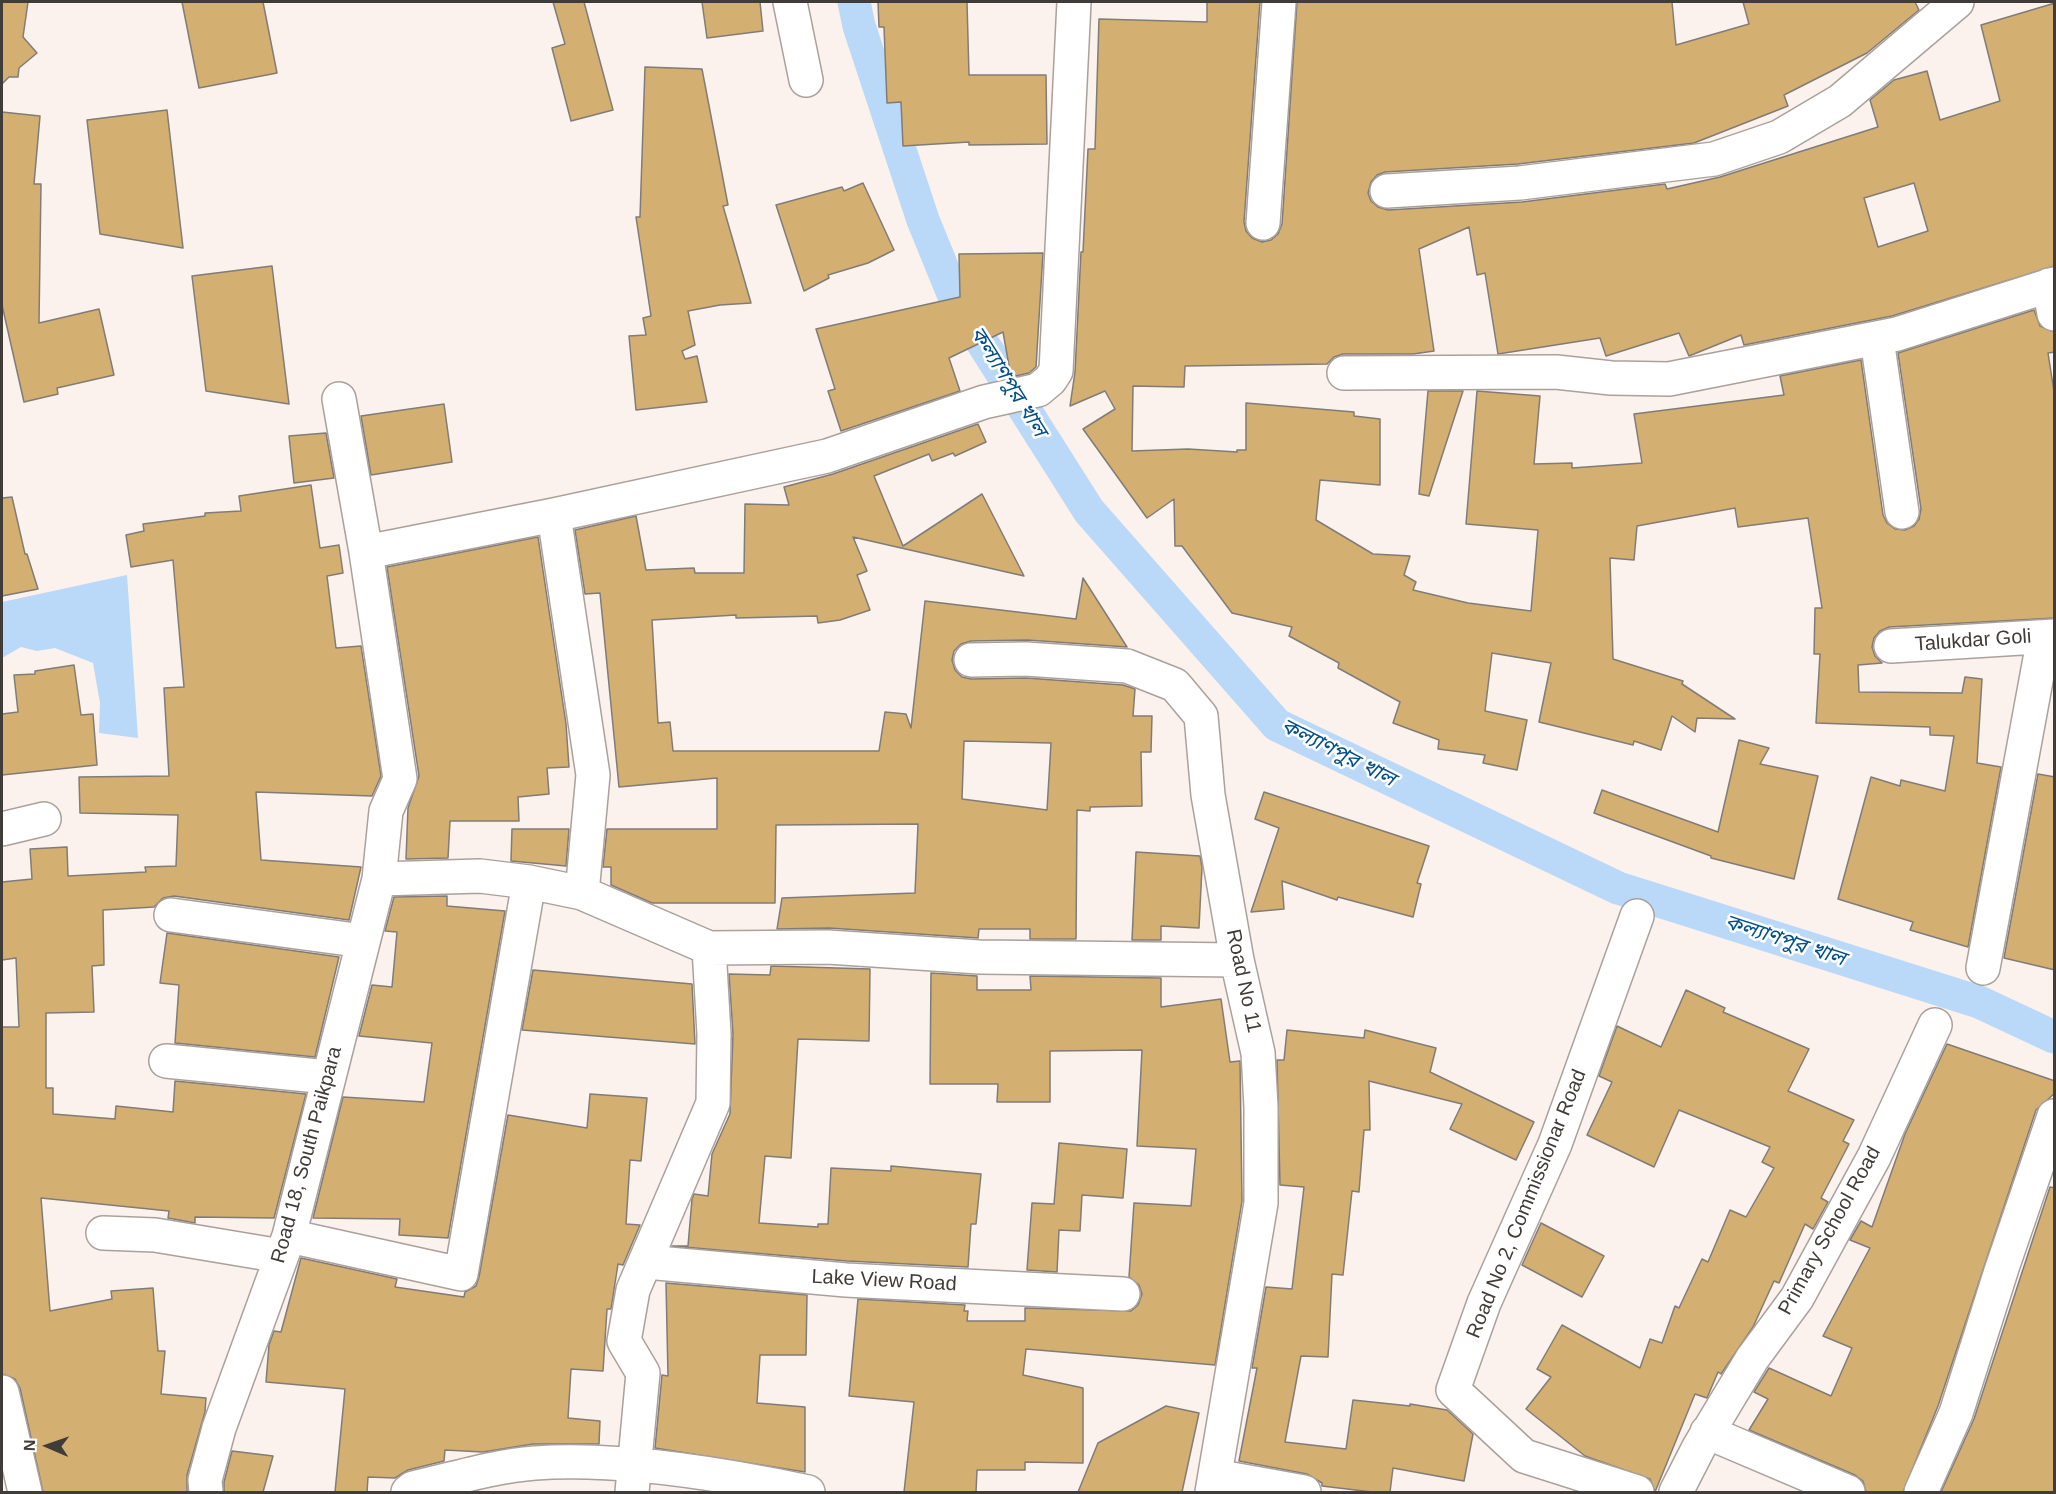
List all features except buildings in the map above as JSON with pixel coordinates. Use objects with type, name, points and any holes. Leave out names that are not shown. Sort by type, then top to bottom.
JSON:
[{"type":"street","points":[[790,2],[806,80]]},
{"type":"street","points":[[366,552],[554,515],[827,456],[984,402],[1038,390],[1050,380],[1056,371],[1074,2]]},
{"type":"street","points":[[1263,224],[1280,2]]},
{"type":"street","points":[[1387,190],[1520,183],[1714,159],[1779,137],[1840,101],[1949,5]]},
{"type":"street","points":[[1344,373],[1556,372],[1611,378],[1670,379],[1876,339],[2053,294]]},
{"type":"street","points":[[1876,339],[1902,512]]},
{"type":"street","name":"Road 18, South Paikpara","points":[[206,1492],[205,1480],[219,1428],[285,1246],[379,879],[386,811],[400,779],[366,552],[339,399]]},
{"type":"street","points":[[554,515],[593,775],[582,893]]},
{"type":"street","points":[[1983,968],[2049,636]]},
{"type":"street","name":"Talukdar Goli","points":[[1891,646],[2049,636]]},
{"type":"street","name":"Road No 11","points":[[971,660],[1026,659],[1127,666],[1174,685],[1201,716],[1208,795],[1237,960],[1258,1053],[1261,1203],[1213,1484]]},
{"type":"street","points":[[2,829],[44,819]]},
{"type":"street","points":[[379,879],[480,876],[530,882],[582,893],[709,948],[828,947],[979,957],[1237,960]]},
{"type":"street","points":[[103,1233],[285,1246],[461,1274],[530,882]]},
{"type":"street","points":[[171,915],[363,941]]},
{"type":"street","name":"Road No 2, Commissionar Road","points":[[1637,916],[1555,1144],[1484,1303],[1452,1390],[1524,1456],[1637,1492]]},
{"type":"street","points":[[634,1478],[643,1372],[624,1341],[633,1290],[713,1103],[714,1034],[709,948]]},
{"type":"street","name":"Primary School Road","points":[[1676,1492],[1707,1432],[1752,1359],[1797,1298],[1874,1157],[1935,1025]]},
{"type":"street","points":[[166,1061],[328,1077]]},
{"type":"street","points":[[1921,1492],[1960,1402],[2002,1268],[2055,1116]]},
{"type":"street","name":"Lake View Road","points":[[646,1262],[846,1280],[1123,1294]]},
{"type":"street","points":[[4,1406],[25,1492]]},
{"type":"street","points":[[1707,1432],[1805,1476],[1848,1492]]},
{"type":"street","points":[[408,1492],[413,1488],[455,1478],[534,1463],[634,1478],[808,1492]]},
{"type":"street","points":[[1213,1484],[1304,1492]]},
{"type":"water","points":[[127,575],[138,738],[99,733],[100,703],[93,663],[55,648],[37,651],[21,647],[2,658],[2,602]]},
{"type":"waterway","name":"কল্যাণপুর খাল","points":[[854,2],[859,26],[923,220],[956,301],[1089,511],[1277,725],[1618,888],[1979,1002],[2054,1037]]}]
